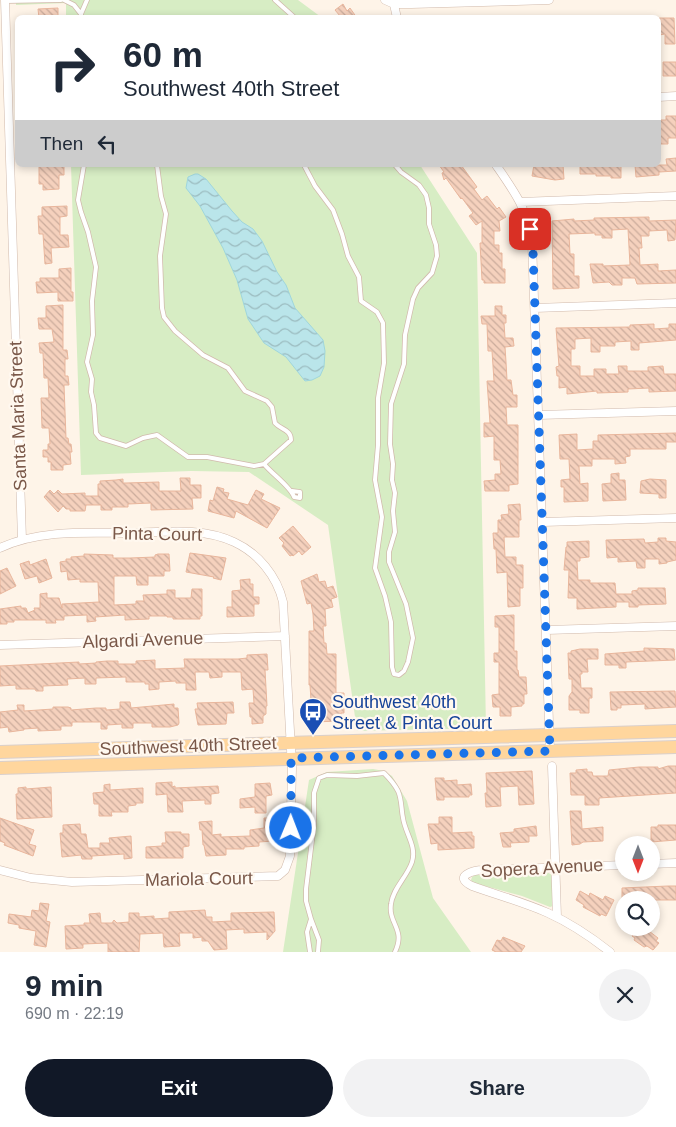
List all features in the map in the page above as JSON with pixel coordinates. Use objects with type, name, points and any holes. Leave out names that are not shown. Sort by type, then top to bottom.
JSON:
[{"type":"main road","name":"Southwest 40th Street","points":[[0,752],[676,732]]},
{"type":"main road","name":"Southwest 40th Street","points":[[0,768],[676,747]]},
{"type":"street","points":[[385,0],[394,2],[549,0]]},
{"type":"street","name":"Santa Maria Street","points":[[5,1],[22,540]]},
{"type":"street","points":[[394,2],[396,15]]},
{"type":"street","points":[[661,97],[676,96]]},
{"type":"street","points":[[497,167],[520,202],[528,218],[532,236],[550,751]]},
{"type":"street","points":[[520,202],[676,196]]},
{"type":"street","points":[[535,308],[676,304]]},
{"type":"street","points":[[539,415],[676,411]]},
{"type":"street","points":[[543,522],[676,518]]},
{"type":"street","name":"Pinta Court","points":[[22,540],[62,534],[180,532],[210,534],[226,539],[255,555],[272,575],[281,593],[283,602],[291,758]]},
{"type":"street","points":[[0,548],[22,540]]},
{"type":"street","points":[[547,630],[676,626]]},
{"type":"street","name":"Algardi Avenue","points":[[0,645],[285,636]]},
{"type":"street","name":"Mariola Court","points":[[0,870],[31,878],[72,882],[278,876],[285,870],[290,856],[291,758]]},
{"type":"street","points":[[552,766],[557,917],[610,952]]},
{"type":"street","points":[[660,864],[676,864]]},
{"type":"street","name":"Sopera Avenue","points":[[557,917],[524,903],[472,886],[466,883],[464,878],[467,874],[478,870],[615,865]]},
{"type":"lane","points":[[5,1],[63,0],[74,5],[80,15]]},
{"type":"lane","points":[[81,15],[87,0]]},
{"type":"lane","points":[[276,0],[292,15]]},
{"type":"lane","points":[[84,167],[78,200],[96,267],[92,301],[93,335],[87,362],[92,380],[91,392],[96,433],[104,439],[126,446],[143,438],[157,435],[188,457],[207,457],[254,466],[264,464],[291,440],[290,434],[275,423],[270,404],[264,398],[245,391],[228,368],[203,354],[175,331],[164,317],[160,256],[166,214],[161,196],[157,167]]},
{"type":"lane","points":[[305,167],[333,210],[348,256],[359,277],[361,301],[377,312],[382,319],[384,363],[378,398],[378,445],[375,480],[382,517],[375,568],[391,622],[392,667],[394,674],[399,675],[404,671],[408,662],[413,638],[406,604],[389,562],[395,532],[393,511],[395,493],[392,480],[393,464],[390,444],[391,404],[404,364],[405,335],[413,299],[418,288],[432,273],[437,256],[436,245],[429,224],[426,195],[418,185],[397,167]]},
{"type":"lane","points":[[264,464],[274,476],[292,491]]},
{"type":"lane","points":[[318,952],[319,940],[306,901],[316,784],[319,778],[327,775],[357,776],[384,773],[392,780],[399,793],[402,817],[413,845],[414,855],[391,903],[392,919],[398,928],[399,937],[395,952]]},
{"type":"lane","points":[[310,952],[307,932],[311,920]]},
{"type":"green space","points":[[16,0],[298,0],[318,15],[66,15],[66,3],[16,5]]},
{"type":"green space","points":[[71,167],[421,167],[477,253],[486,728],[357,731],[328,525],[249,472],[191,471],[81,475]]},
{"type":"green space","points":[[373,769],[384,771],[392,776],[407,801],[433,898],[471,952],[283,952],[309,780],[327,772]]},
{"type":"green space","points":[[547,872],[552,875],[553,906],[550,907],[522,896],[474,883],[471,880],[475,875]]},
{"type":"water","points":[[195,174],[206,179],[232,211],[242,222],[253,229],[262,241],[277,272],[286,285],[295,308],[323,340],[325,351],[324,367],[320,376],[305,381],[286,357],[264,343],[248,319],[237,280],[223,248],[200,206],[186,188],[188,177]]},
{"type":"building","points":[[343,4],[347,11],[350,8],[355,15],[339,15],[335,10]]},
{"type":"building","points":[[58,8],[58,15],[39,15],[38,9]]},
{"type":"building","points":[[661,18],[674,18],[675,44],[665,44],[665,34],[661,35]]},
{"type":"building","points":[[663,62],[676,62],[676,76],[663,76]]},
{"type":"building","points":[[666,116],[676,116],[676,138],[668,138],[668,144],[661,144],[661,120],[666,120]]},
{"type":"building","points":[[676,158],[676,171],[659,172],[659,175],[636,177],[635,167],[661,167],[661,165],[667,165],[666,159]]},
{"type":"building","points":[[39,167],[64,167],[64,175],[59,175],[59,189],[43,190],[43,184],[39,184]]},
{"type":"building","points":[[440,167],[462,167],[477,187],[474,189],[482,200],[487,196],[497,209],[499,207],[506,217],[499,221],[500,231],[494,231],[494,245],[499,245],[499,253],[502,253],[502,269],[505,269],[505,283],[484,283],[484,280],[482,280],[480,243],[482,243],[482,221],[476,225],[469,216],[473,213],[446,178],[444,180],[442,173],[444,172]]},
{"type":"building","points":[[534,167],[563,167],[564,179],[555,180],[532,176]]},
{"type":"building","points":[[580,167],[621,167],[621,178],[596,176],[596,174],[580,174]]},
{"type":"building","points":[[67,206],[67,216],[60,217],[60,235],[68,235],[69,247],[51,248],[52,263],[45,264],[43,234],[39,234],[38,216],[42,216],[42,207]]},
{"type":"building","points":[[649,217],[649,221],[676,220],[675,240],[668,241],[667,230],[649,231],[649,236],[641,236],[642,248],[639,248],[640,265],[658,264],[658,271],[676,270],[676,283],[637,284],[635,278],[622,278],[622,285],[612,285],[609,282],[593,283],[590,264],[603,264],[603,266],[630,265],[628,229],[612,230],[612,238],[602,238],[602,235],[595,235],[595,233],[569,234],[570,254],[574,254],[574,276],[579,276],[579,288],[553,289],[552,221]]},
{"type":"building","points":[[71,268],[73,301],[58,301],[58,292],[37,293],[36,282],[40,282],[40,278],[59,278],[59,269]]},
{"type":"building","points":[[63,305],[63,350],[67,350],[68,359],[65,359],[65,376],[68,376],[69,385],[64,385],[66,438],[68,438],[69,444],[71,444],[72,452],[70,452],[71,464],[63,465],[63,470],[51,470],[51,462],[48,462],[48,457],[43,457],[43,450],[48,450],[48,444],[50,444],[49,428],[42,428],[41,398],[49,398],[48,378],[44,378],[43,353],[40,353],[39,343],[54,342],[52,329],[39,329],[38,318],[46,318],[46,306]]},
{"type":"building","points":[[495,306],[502,306],[502,315],[506,315],[506,323],[504,323],[505,338],[513,338],[514,346],[505,347],[507,380],[511,380],[513,395],[517,395],[517,407],[506,407],[507,425],[518,425],[518,484],[509,485],[509,491],[485,491],[484,481],[495,480],[495,474],[501,474],[500,460],[494,460],[494,436],[484,437],[484,423],[490,423],[487,381],[494,381],[492,351],[488,351],[487,324],[482,324],[481,316],[495,316]]},
{"type":"building","points":[[654,324],[654,329],[669,328],[669,324],[676,324],[676,340],[639,343],[639,350],[631,350],[631,341],[615,342],[615,346],[600,346],[600,352],[591,352],[591,338],[575,339],[575,349],[571,349],[571,366],[580,366],[580,376],[594,376],[594,369],[606,369],[606,374],[619,374],[618,366],[627,366],[627,371],[648,371],[648,367],[663,366],[664,374],[676,374],[676,391],[649,392],[649,388],[628,389],[628,392],[597,393],[597,391],[567,394],[567,387],[559,388],[559,376],[557,376],[556,367],[559,366],[556,328],[630,327],[630,325]]},
{"type":"building","points":[[676,433],[676,442],[666,442],[666,449],[630,449],[630,456],[625,457],[626,463],[615,464],[615,459],[592,459],[592,466],[579,466],[580,484],[588,483],[588,501],[564,502],[564,487],[561,487],[561,480],[570,479],[569,459],[560,459],[559,435],[577,434],[577,450],[593,449],[593,441],[598,441],[598,435]]},
{"type":"building","points":[[619,473],[619,480],[625,480],[626,500],[603,501],[602,484],[611,483],[611,474]]},
{"type":"building","points":[[180,478],[190,478],[190,485],[201,485],[201,498],[192,498],[193,509],[151,510],[151,503],[128,504],[128,507],[112,507],[112,510],[101,510],[101,505],[86,505],[85,511],[70,511],[70,509],[66,509],[63,506],[58,512],[44,497],[50,490],[54,494],[58,490],[62,494],[85,493],[85,496],[98,496],[98,484],[100,484],[100,481],[123,479],[123,483],[159,482],[159,491],[181,491]]},
{"type":"building","points":[[650,479],[666,480],[666,498],[659,498],[659,494],[640,493],[641,481]]},
{"type":"building","points":[[217,487],[224,489],[223,492],[229,493],[227,499],[248,505],[256,490],[264,494],[261,499],[280,508],[267,528],[236,511],[234,518],[208,511],[210,500],[213,501]]},
{"type":"building","points":[[520,504],[519,537],[504,537],[505,557],[516,557],[516,565],[523,565],[523,588],[520,588],[520,606],[508,607],[507,572],[497,573],[493,533],[498,533],[498,520],[502,520],[501,515],[509,514],[508,505]]},
{"type":"building","points":[[293,526],[311,547],[302,555],[299,551],[290,556],[282,546],[284,543],[279,538]]},
{"type":"building","points":[[658,538],[666,538],[666,541],[676,542],[676,560],[659,564],[659,559],[645,559],[645,568],[637,568],[636,561],[618,562],[618,557],[607,558],[606,540],[644,539],[645,543],[658,542]]},
{"type":"building","points":[[589,541],[589,557],[580,558],[580,561],[577,561],[578,580],[590,580],[590,583],[615,583],[616,594],[632,594],[632,591],[638,590],[638,588],[665,588],[666,604],[629,607],[629,602],[616,602],[616,607],[577,609],[577,598],[568,598],[569,570],[564,570],[566,547],[567,542]]},
{"type":"building","points":[[190,553],[226,558],[221,580],[186,572]]},
{"type":"building","points":[[84,554],[113,555],[113,558],[130,558],[155,557],[158,554],[169,554],[170,571],[164,571],[164,576],[148,576],[148,585],[137,585],[136,576],[114,576],[114,605],[136,604],[136,601],[144,601],[143,595],[167,594],[167,590],[175,590],[175,598],[191,598],[192,589],[202,589],[202,616],[200,616],[200,619],[173,619],[173,617],[167,616],[149,616],[149,619],[125,620],[125,615],[95,617],[96,621],[87,622],[87,615],[64,616],[64,620],[55,620],[56,623],[46,623],[46,620],[14,620],[14,622],[7,622],[7,624],[0,624],[0,609],[21,606],[21,608],[26,608],[28,613],[35,610],[34,608],[40,608],[40,594],[47,593],[47,598],[59,598],[62,608],[62,604],[99,602],[98,582],[80,582],[80,579],[68,580],[67,571],[61,572],[60,562],[71,559],[71,557],[84,556]]},
{"type":"building","points":[[46,559],[52,578],[39,583],[37,576],[25,579],[20,564],[29,561],[30,565]]},
{"type":"building","points":[[7,568],[16,586],[0,594],[0,571]]},
{"type":"building","points":[[317,574],[319,582],[325,581],[327,588],[333,586],[337,597],[331,599],[333,607],[325,609],[326,626],[323,626],[327,654],[336,654],[336,693],[344,693],[344,713],[341,713],[341,721],[312,722],[311,712],[319,712],[318,699],[311,700],[309,685],[309,631],[314,631],[313,614],[311,603],[307,604],[301,581]]},
{"type":"building","points":[[250,579],[250,584],[253,584],[253,597],[259,597],[259,604],[254,604],[254,616],[227,617],[227,607],[232,607],[232,591],[241,590],[240,580]]},
{"type":"building","points":[[514,615],[514,651],[517,651],[517,670],[519,677],[526,677],[527,694],[524,694],[524,704],[522,706],[511,707],[511,716],[500,716],[500,707],[493,707],[492,695],[499,694],[499,662],[494,662],[494,653],[499,653],[499,627],[495,627],[495,616]]},
{"type":"building","points":[[644,648],[674,649],[675,660],[626,662],[626,668],[619,668],[619,665],[605,665],[605,654],[644,651]]},
{"type":"building","points":[[580,649],[598,649],[598,659],[587,659],[588,672],[580,674],[581,688],[592,688],[592,698],[589,698],[589,713],[580,713],[580,710],[569,710],[572,679],[569,679],[568,653]]},
{"type":"building","points":[[267,654],[268,670],[265,670],[267,706],[266,714],[263,716],[263,723],[252,724],[249,703],[254,703],[253,689],[242,690],[241,672],[222,672],[222,677],[210,678],[209,672],[195,672],[196,690],[186,690],[186,683],[176,683],[176,681],[159,682],[159,689],[149,690],[149,684],[145,684],[145,682],[126,682],[126,677],[96,678],[96,684],[85,684],[85,678],[67,679],[68,685],[43,686],[43,691],[16,689],[16,685],[0,686],[0,666],[79,662],[79,664],[107,661],[118,661],[118,664],[136,664],[136,661],[155,660],[155,669],[185,668],[184,659],[238,659],[247,658],[247,655]]},
{"type":"building","points":[[675,691],[676,707],[645,709],[645,704],[621,705],[621,708],[617,708],[617,710],[611,710],[610,692]]},
{"type":"building","points":[[120,702],[130,702],[131,708],[174,704],[174,708],[178,708],[179,723],[170,727],[152,727],[152,723],[133,723],[133,728],[122,728],[122,724],[107,725],[107,729],[101,729],[101,722],[72,722],[72,726],[61,726],[61,730],[38,731],[38,728],[9,732],[8,727],[0,728],[0,712],[18,710],[17,705],[24,705],[24,711],[53,709],[53,707],[68,707],[71,710],[106,708],[106,710],[120,709]]},
{"type":"building","points":[[233,702],[234,713],[227,713],[226,724],[198,725],[195,709],[198,709],[197,703]]},
{"type":"building","points":[[676,766],[676,793],[599,798],[599,805],[585,805],[585,795],[571,795],[570,773],[576,773],[576,770],[587,769],[587,772],[592,772],[593,776],[608,776],[609,770],[639,767],[658,767],[658,769]]},
{"type":"building","points":[[532,771],[534,804],[519,805],[518,786],[500,787],[501,806],[486,807],[486,773]]},
{"type":"building","points":[[435,778],[444,778],[444,781],[457,780],[457,785],[471,784],[472,795],[469,795],[469,797],[444,797],[444,800],[437,800]]},
{"type":"building","points":[[172,782],[172,787],[175,786],[175,788],[218,786],[219,793],[211,794],[211,804],[205,804],[205,800],[182,801],[183,812],[168,812],[167,794],[156,795],[156,783]]},
{"type":"building","points":[[270,783],[272,795],[266,796],[266,813],[255,813],[255,807],[240,808],[240,799],[255,797],[255,784]]},
{"type":"building","points":[[110,784],[110,790],[143,788],[143,803],[128,806],[128,812],[111,812],[112,816],[99,816],[99,804],[94,804],[93,793],[104,792],[104,785]]},
{"type":"building","points":[[26,787],[26,789],[51,787],[52,817],[17,819],[16,794],[18,794],[18,788]]},
{"type":"building","points":[[570,811],[581,811],[582,829],[603,827],[603,841],[583,842],[572,845]]},
{"type":"building","points":[[439,817],[452,817],[452,833],[472,832],[474,848],[438,850],[438,843],[431,844],[428,824],[439,824]]},
{"type":"building","points":[[0,818],[34,830],[29,844],[36,846],[33,856],[4,845],[5,843],[0,841]]},
{"type":"building","points":[[264,818],[274,818],[273,841],[259,842],[259,846],[244,847],[244,849],[226,849],[226,855],[206,856],[199,822],[212,821],[212,835],[221,834],[221,837],[250,836],[250,830],[264,828]]},
{"type":"building","points":[[80,824],[81,834],[86,834],[88,848],[100,848],[100,843],[110,843],[109,838],[131,836],[132,858],[124,859],[124,854],[92,856],[92,859],[82,859],[81,855],[62,857],[60,833],[63,833],[63,825]]},
{"type":"building","points":[[658,825],[676,825],[676,840],[660,841],[660,836],[651,836],[651,827],[658,827]]},
{"type":"building","points":[[536,826],[537,836],[529,836],[529,842],[510,843],[511,847],[503,847],[500,833],[514,832],[514,829]]},
{"type":"building","points":[[165,832],[189,834],[189,846],[183,847],[183,858],[146,858],[146,847],[162,846],[162,843],[166,843]]},
{"type":"building","points":[[676,886],[676,900],[660,900],[660,891],[622,891],[622,888]]},
{"type":"building","points":[[580,891],[589,896],[590,893],[603,900],[605,896],[614,900],[606,916],[601,914],[600,916],[583,907],[584,905],[576,900]]},
{"type":"building","points":[[40,903],[49,904],[46,921],[50,922],[46,947],[34,945],[36,931],[19,928],[19,925],[8,923],[9,914],[31,917],[32,910],[39,911]]},
{"type":"building","points":[[205,910],[206,917],[212,917],[212,922],[231,921],[231,913],[274,912],[275,931],[267,940],[267,932],[244,933],[244,929],[226,930],[227,949],[214,950],[208,941],[202,941],[202,937],[193,938],[193,933],[179,933],[180,946],[164,947],[163,933],[140,934],[139,952],[108,952],[108,943],[83,944],[83,948],[66,949],[65,926],[90,923],[89,914],[100,913],[101,923],[112,923],[114,920],[117,923],[129,922],[129,913],[139,913],[139,917],[154,916],[154,919],[169,918],[169,912]]},
{"type":"building","points":[[632,936],[655,936],[658,938],[656,941],[659,943],[653,950],[647,946],[644,947],[634,940],[635,938]]},
{"type":"building","points":[[503,937],[525,946],[521,952],[496,952],[492,950],[497,940],[501,941]]},
{"type":"place","name":"Southwest 40th Street & Pinta Court","points":[[313,736]]},
{"type":"route","points":[[291,828],[291,758],[550,751],[533,251],[530,229]]}]
